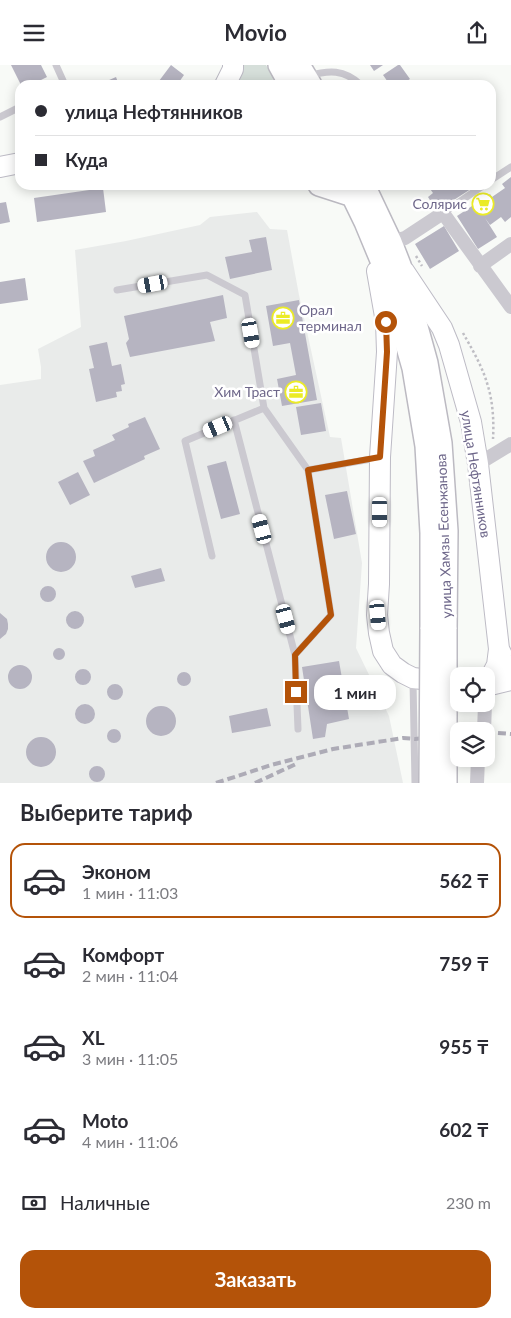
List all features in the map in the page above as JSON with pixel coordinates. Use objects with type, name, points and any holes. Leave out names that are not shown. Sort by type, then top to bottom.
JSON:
[{"type":"main road","points":[[279,65],[302,78]]},
{"type":"main road","name":"улица Хамзы Есенжанова","points":[[354,190],[385,271],[413,368],[426,446],[439,629]]},
{"type":"main road","name":"улица Хамзы Есенжанова","points":[[355,190],[391,242],[400,265],[427,363],[441,443],[446,531],[439,629]]},
{"type":"main road","points":[[430,783],[439,629]]},
{"type":"main road","points":[[439,629],[446,783]]},
{"type":"street","points":[[228,80],[233,65]]},
{"type":"street","points":[[0,167],[15,164]]},
{"type":"street","points":[[391,242],[404,238],[443,213],[511,307]]},
{"type":"street","points":[[365,222],[380,283],[386,322],[387,352],[380,457],[379,633],[383,651],[392,665],[402,673],[413,678],[450,682]]},
{"type":"street","points":[[480,266],[511,244]]},
{"type":"street","name":"улица Нефтянников","points":[[400,265],[442,328],[449,345],[471,422],[478,464],[499,649]]},
{"type":"street","points":[[478,464],[511,444]]},
{"type":"street","points":[[499,649],[504,659],[511,665]]},
{"type":"street","points":[[495,669],[499,649]]},
{"type":"street","points":[[495,684],[511,680]]},
{"type":"street","points":[[477,783],[478,767]]},
{"type":"lane","points":[[56,65],[64,80]]},
{"type":"lane","points":[[302,78],[323,72],[338,72],[355,80]]},
{"type":"lane","points":[[0,117],[15,110]]},
{"type":"lane","points":[[496,177],[511,167]]},
{"type":"lane","points":[[443,213],[477,190]]},
{"type":"lane","points":[[117,290],[207,275],[245,295],[264,408],[308,470],[331,615],[295,655]]},
{"type":"lane","points":[[212,556],[185,441],[264,408]]},
{"type":"lane","points":[[234,421],[295,655],[298,729]]},
{"type":"lane","points":[[308,470],[380,457]]},
{"type":"lane","points":[[413,678],[415,783]]},
{"type":"shaded area","points":[[242,65],[266,65],[275,79],[272,80],[235,80]]},
{"type":"shaded area","points":[[257,212],[270,229],[287,230],[330,437],[341,438],[362,563],[356,648],[389,716],[403,783],[0,783],[0,385],[41,379],[38,349],[81,327],[75,250],[200,225],[210,217]]},
{"type":"building","points":[[11,65],[41,65],[47,77],[41,80],[18,80]]},
{"type":"building","points":[[171,65],[184,75],[180,80],[160,80]]},
{"type":"building","points":[[370,65],[383,65],[374,71]]},
{"type":"building","points":[[400,65],[410,79],[386,80],[383,75]]},
{"type":"building","points":[[511,177],[511,217],[505,222],[501,217],[490,225],[485,218],[497,237],[478,249],[457,216],[490,194],[492,197],[505,188],[502,184]]},
{"type":"building","points":[[89,190],[103,190],[106,212],[37,222],[34,198]]},
{"type":"building","points":[[431,190],[469,190],[443,207],[439,201],[433,205],[428,197],[433,193]]},
{"type":"building","points":[[6,202],[10,222],[0,224],[0,203]]},
{"type":"building","points":[[444,226],[459,251],[430,269],[415,244]]},
{"type":"building","points":[[266,237],[272,270],[230,279],[225,257],[252,252],[249,240]]},
{"type":"building","points":[[25,278],[28,300],[0,304],[0,282]]},
{"type":"building","points":[[223,295],[227,318],[210,322],[215,341],[130,357],[126,343],[129,339],[124,316]]},
{"type":"building","points":[[299,300],[317,400],[282,406],[277,379],[296,375],[290,343],[273,346],[266,306]]},
{"type":"building","points":[[107,342],[112,366],[121,364],[125,384],[121,385],[122,391],[116,392],[117,397],[96,402],[89,369],[94,368],[89,346]]},
{"type":"building","points":[[321,403],[326,431],[301,435],[296,407]]},
{"type":"building","points":[[145,417],[160,449],[144,456],[145,459],[94,483],[83,461],[95,456],[93,450],[115,440],[112,435],[129,427],[128,424]]},
{"type":"building","points":[[226,461],[240,514],[221,519],[207,466]]},
{"type":"building","points":[[78,472],[90,495],[70,505],[58,482]]},
{"type":"building","points":[[347,491],[356,534],[334,539],[325,495]]},
{"type":"building","points":[[61,542],[72,546],[76,557],[72,568],[61,572],[50,568],[46,557],[50,546]]},
{"type":"building","points":[[161,568],[165,581],[135,588],[131,576]]},
{"type":"building","points":[[45,586],[51,586],[56,591],[54,600],[45,602],[40,597],[40,591]]},
{"type":"building","points":[[75,611],[81,614],[84,620],[81,626],[75,629],[69,626],[66,620],[69,614]]},
{"type":"building","points":[[0,613],[7,619],[8,629],[6,634],[0,639]]},
{"type":"building","points":[[57,648],[61,648],[65,654],[61,660],[57,660],[53,656],[53,652]]},
{"type":"building","points":[[339,661],[349,719],[327,724],[325,737],[313,739],[302,667]]},
{"type":"building","points":[[20,665],[25,666],[31,672],[31,682],[25,688],[20,689],[15,688],[9,682],[8,677],[9,672],[15,666]]},
{"type":"building","points":[[83,669],[89,671],[91,677],[89,683],[83,685],[77,683],[75,677],[77,671]]},
{"type":"building","points":[[181,672],[187,672],[191,679],[187,686],[181,686],[177,682],[177,676]]},
{"type":"building","points":[[112,684],[118,684],[123,689],[121,698],[112,700],[107,695],[107,689]]},
{"type":"building","points":[[85,704],[92,707],[95,714],[92,721],[85,724],[78,721],[75,714],[78,707]]},
{"type":"building","points":[[161,706],[172,710],[176,721],[172,732],[161,736],[150,732],[146,721],[150,710]]},
{"type":"building","points":[[267,708],[271,726],[232,733],[229,716]]},
{"type":"building","points":[[111,729],[117,729],[121,736],[117,743],[111,743],[107,739],[107,733]]},
{"type":"building","points":[[41,737],[47,738],[55,746],[55,758],[47,766],[41,767],[35,766],[27,758],[26,752],[27,746],[35,738]]},
{"type":"building","points":[[97,766],[103,768],[105,774],[103,780],[97,782],[91,780],[89,774],[91,768]]},
{"type":"railway","points":[[495,733],[511,734]]},
{"type":"railway","points":[[216,783],[271,765],[333,749],[403,738],[415,739],[450,735]]},
{"type":"railway","points":[[255,783],[298,763]]},
{"type":"place","name":"Солярис","points":[[483,204]]},
{"type":"place","name":"Орал терминал","points":[[283,318]]},
{"type":"place","name":"Хим Траст","points":[[296,392]]},
{"type":"route","points":[[296,692],[295,655],[331,615],[308,470],[380,457],[387,352],[386,322]]}]
